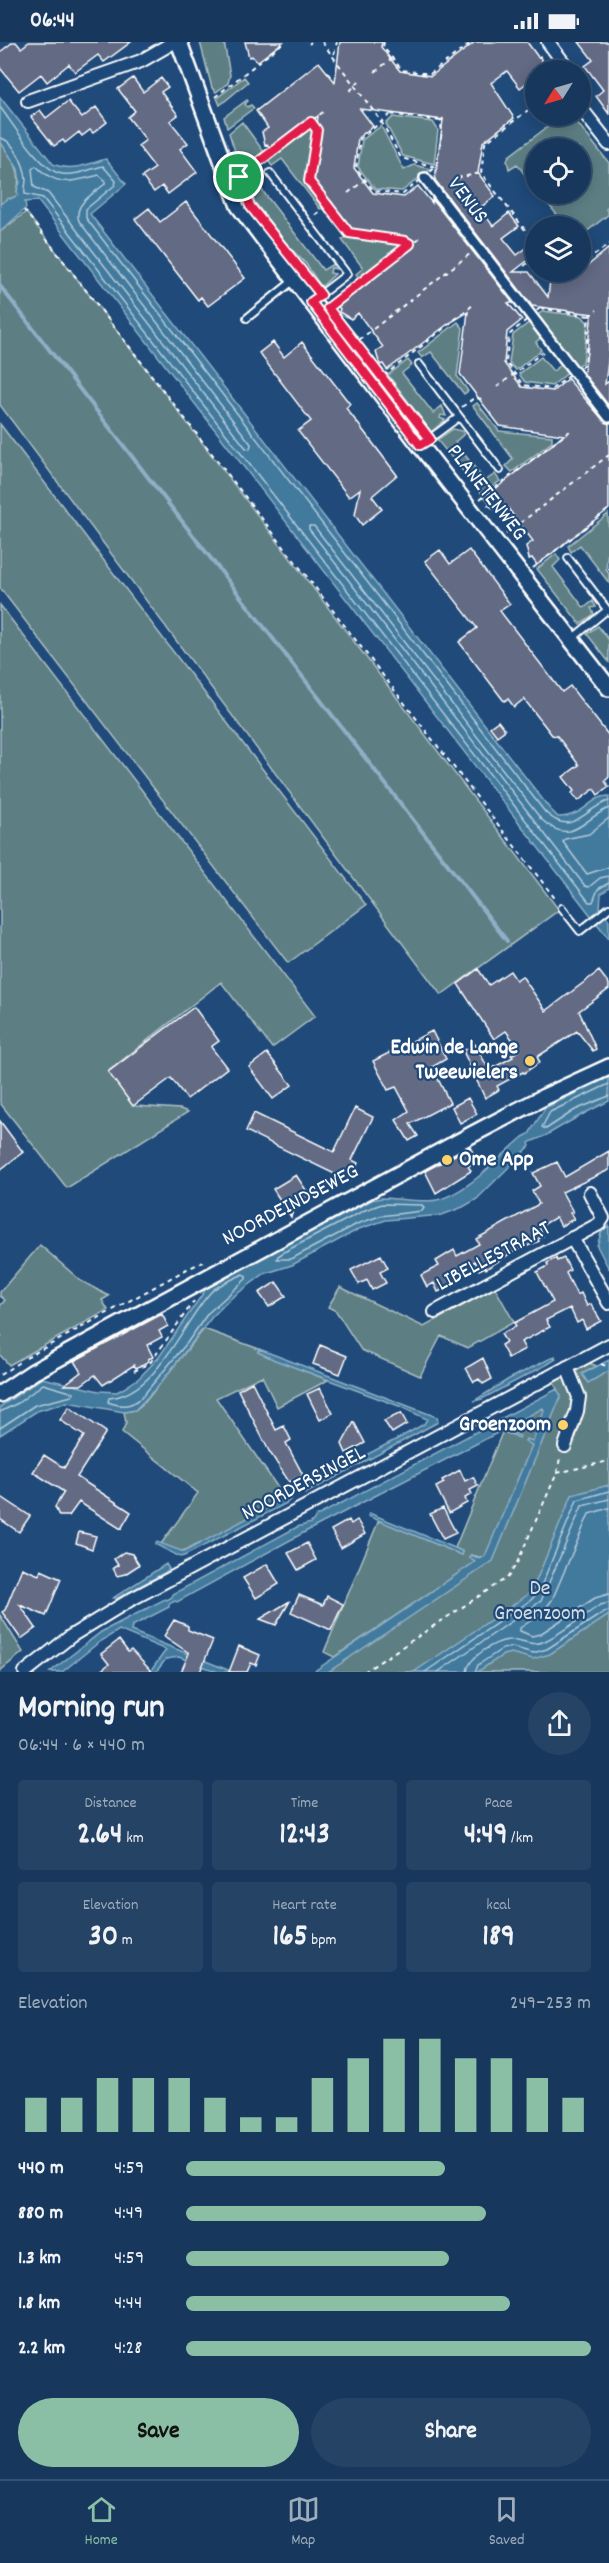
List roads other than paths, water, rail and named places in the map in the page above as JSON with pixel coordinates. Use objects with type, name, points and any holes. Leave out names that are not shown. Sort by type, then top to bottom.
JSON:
[{"type":"street","points":[[28,101],[141,61],[174,42]]},
{"type":"street","name":"PLANETENWEG","points":[[179,42],[239,206],[294,281],[316,299],[420,445],[609,688]]},
{"type":"street","points":[[548,42],[562,60]]},
{"type":"street","points":[[591,121],[609,144]]},
{"type":"street","name":"VENUS","points":[[425,178],[609,417]]},
{"type":"street","name":"NOORDEINDSEWEG","points":[[0,1394],[196,1274],[544,1097],[609,1067]]},
{"type":"street","name":"LIBELLESTRAAT","points":[[435,1312],[603,1221],[590,1193]]},
{"type":"street","name":"LIBELLESTRAAT","points":[[572,1238],[609,1303]]},
{"type":"street","name":"NOORDERSINGEL","points":[[25,1672],[71,1636],[140,1595],[609,1345]]},
{"type":"street","points":[[565,1446],[579,1397],[567,1367]]},
{"type":"lane","points":[[270,173],[346,274],[316,299]]},
{"type":"lane","points":[[247,318],[294,281]]},
{"type":"lane","points":[[419,364],[500,470]]},
{"type":"lane","points":[[420,445],[459,417]]},
{"type":"lane","points":[[568,558],[608,611],[572,639]]},
{"type":"lane","points":[[562,908],[580,931],[609,908]]},
{"type":"water","points":[[0,97],[53,164],[73,167],[106,159],[126,184],[90,214],[550,809],[558,817],[567,816],[575,814],[597,799],[609,796],[609,888],[601,894],[600,909],[609,920],[609,939],[38,201],[25,202],[26,208],[0,232],[0,204],[18,195],[20,182],[18,169],[0,141]]},
{"type":"water","points":[[609,1077],[609,1101],[529,1143],[530,1146],[477,1199],[463,1207],[442,1215],[386,1220],[359,1229],[292,1265],[264,1274],[230,1299],[212,1317],[159,1385],[135,1410],[124,1412],[67,1402],[37,1411],[0,1435],[0,1407],[42,1378],[99,1391],[117,1392],[139,1378],[159,1357],[208,1286],[372,1200],[381,1198],[432,1201],[449,1196],[472,1182],[529,1134],[545,1108]]},
{"type":"water","points":[[609,1226],[609,1269],[597,1246],[602,1230]]},
{"type":"water","points":[[259,1349],[437,1417],[438,1422],[305,1494],[302,1488],[401,1437],[424,1424],[427,1419],[399,1406],[275,1360],[258,1352]]},
{"type":"water","points":[[555,1356],[556,1359],[548,1364],[474,1401],[509,1379]]},
{"type":"water","points":[[609,1360],[609,1371],[588,1383],[582,1374]]},
{"type":"water","points":[[557,1389],[561,1396],[493,1561],[328,1672],[313,1672],[475,1562],[470,1558],[471,1555],[480,1559],[485,1556],[532,1445],[525,1441],[526,1439],[533,1441],[544,1411],[543,1408],[504,1429],[520,1436],[519,1438],[503,1430],[305,1532],[132,1626],[131,1631],[233,1672],[218,1672],[179,1657],[166,1659],[156,1672],[150,1672],[166,1650],[119,1630],[98,1643],[62,1672],[50,1672],[101,1632],[167,1600],[173,1594],[297,1527],[311,1523],[317,1516]]},
{"type":"water","points":[[609,1485],[609,1615],[550,1654],[533,1659],[511,1653],[503,1655],[477,1672],[414,1672],[526,1596],[533,1588],[572,1495]]},
{"type":"water","points":[[291,1495],[292,1498],[287,1503],[184,1556],[180,1557],[155,1544],[157,1542],[184,1552]]},
{"type":"water","points":[[369,1513],[455,1548],[463,1552],[462,1555],[368,1516]]},
{"type":"water","points":[[166,1564],[169,1569],[166,1572],[118,1598],[113,1598]]},
{"type":"waterway","points":[[0,286],[507,941]]},
{"type":"place","name":"Edwin de Lange Tweewielers","points":[[530,1061]]},
{"type":"place","name":"Ome App","points":[[447,1160]]},
{"type":"place","name":"Groenzoom","points":[[563,1425]]},
{"type":"park label","name":"De Groenzoom","points":[[540,1602]]}]
